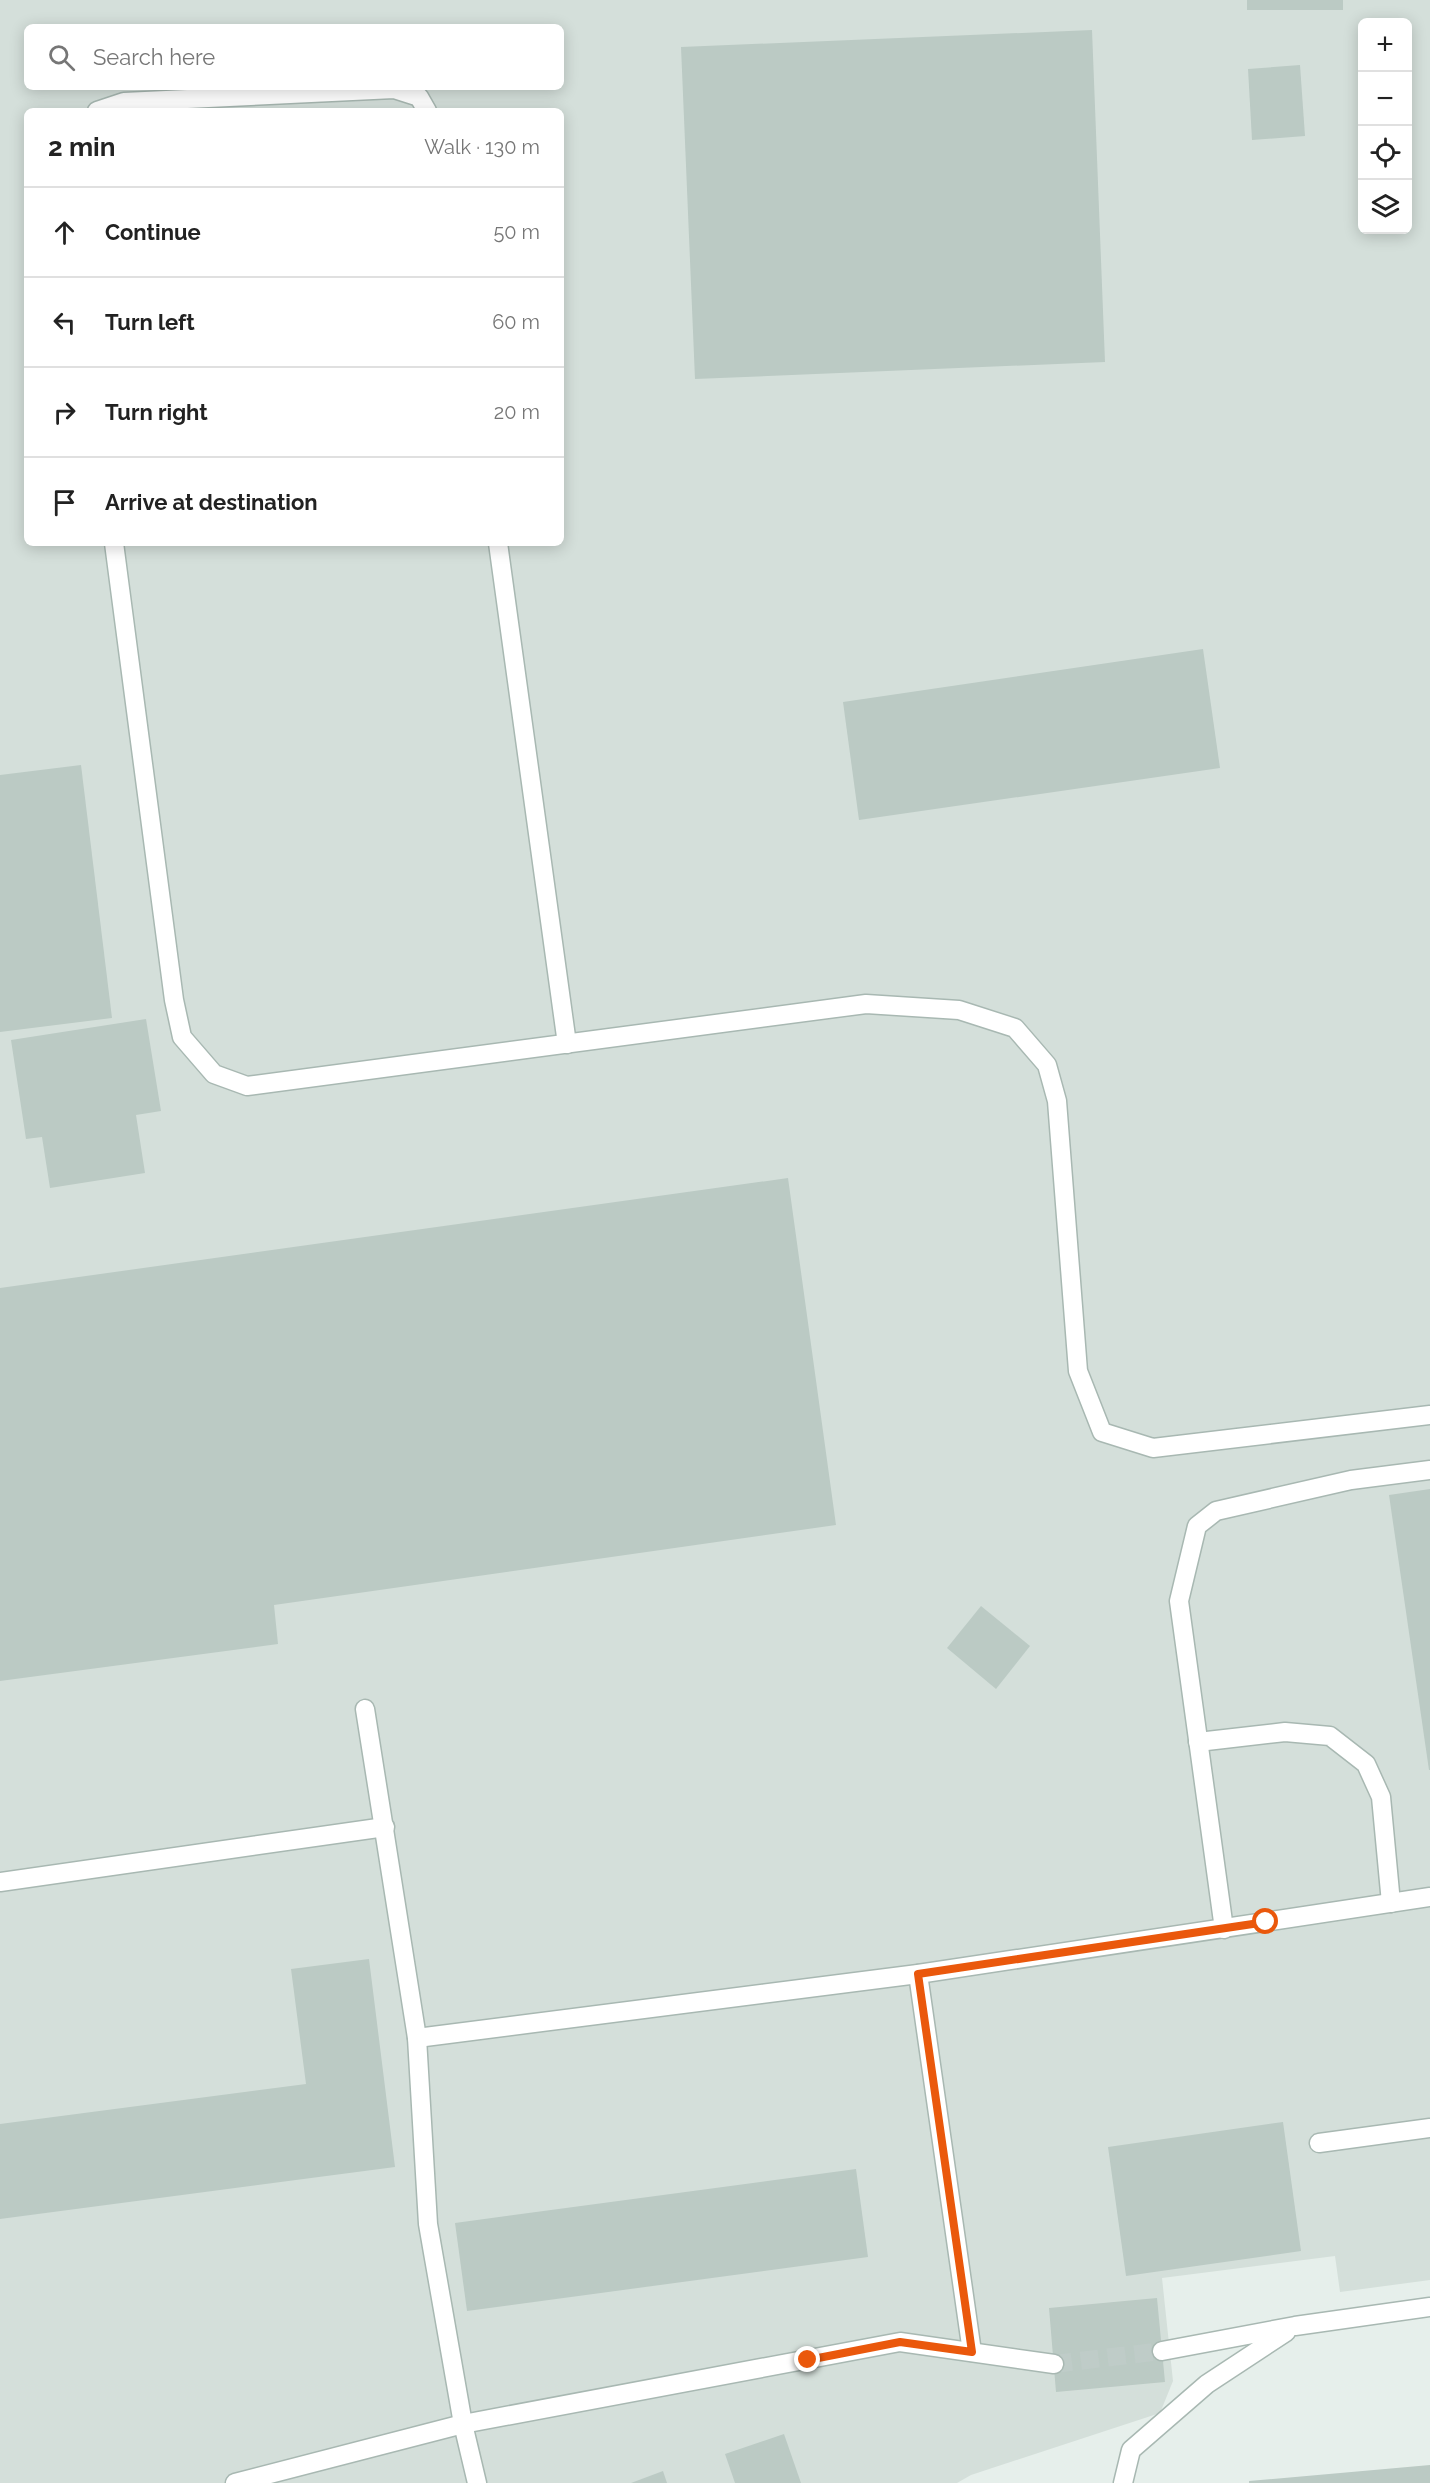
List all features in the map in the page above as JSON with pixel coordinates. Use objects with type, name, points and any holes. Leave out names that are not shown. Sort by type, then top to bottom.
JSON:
[{"type":"street","points":[[106,108],[123,102],[373,90]]},
{"type":"street","points":[[397,90],[419,98],[425,108]]},
{"type":"street","points":[[114,546],[174,1000],[182,1037],[214,1074],[247,1086],[866,1004],[959,1010],[1015,1028],[1047,1065],[1057,1101],[1078,1371],[1102,1432],[1153,1448],[1430,1414]]},
{"type":"street","points":[[498,546],[567,1044]]},
{"type":"street","points":[[1224,1929],[1179,1601],[1197,1526],[1216,1510],[1351,1480],[1430,1470]]},
{"type":"street","points":[[365,1708],[417,2038],[428,2224],[463,2424],[477,2483]]},
{"type":"street","points":[[1198,1742],[1285,1731],[1330,1736],[1366,1764],[1381,1797],[1391,1903]]},
{"type":"street","points":[[0,1882],[385,1827]]},
{"type":"street","points":[[417,2038],[918,1974],[1430,1898]]},
{"type":"street","points":[[918,1974],[972,2352]]},
{"type":"street","points":[[1319,2143],[1430,2127]]},
{"type":"street","points":[[1166,2351],[1295,2325],[1430,2307]]},
{"type":"street","points":[[1123,2483],[1131,2450],[1208,2384],[1295,2325]]},
{"type":"street","points":[[235,2483],[463,2424],[900,2342],[1054,2364]]},
{"type":"shaded area","points":[[0,0],[1430,0],[1430,2280],[1340,2292],[1335,2256],[1162,2278],[1173,2381],[1160,2413],[971,2475],[957,2483],[0,2483]]},
{"type":"building","points":[[1247,0],[1343,0],[1343,10],[1247,10]]},
{"type":"building","points":[[1092,30],[1105,362],[695,379],[681,47]]},
{"type":"building","points":[[1300,65],[1305,136],[1252,140],[1248,69]]},
{"type":"building","points":[[1203,649],[1220,768],[859,820],[843,702]]},
{"type":"building","points":[[81,765],[112,1018],[0,1032],[0,775]]},
{"type":"building","points":[[146,1019],[161,1111],[136,1115],[145,1173],[50,1188],[42,1137],[26,1139],[11,1040]]},
{"type":"building","points":[[788,1178],[836,1525],[274,1605],[278,1644],[0,1681],[0,1288]]},
{"type":"building","points":[[1430,1489],[1430,1770],[1429,1770],[1389,1495]]},
{"type":"building","points":[[981,1606],[1030,1646],[996,1689],[947,1648]]},
{"type":"building","points":[[369,1959],[395,2167],[0,2219],[0,2124],[306,2084],[291,1969]]},
{"type":"building","points":[[1283,2122],[1301,2251],[1126,2276],[1108,2147]]},
{"type":"building","points":[[856,2169],[868,2257],[467,2311],[455,2223]]},
{"type":"building","points":[[1157,2298],[1165,2382],[1056,2392],[1049,2308]]},
{"type":"building","points":[[784,2434],[801,2483],[735,2483],[725,2454]]},
{"type":"building","points":[[1430,2465],[1430,2483],[1249,2483],[1249,2481]]},
{"type":"building","points":[[663,2471],[667,2483],[631,2483]]},
{"type":"tunnel","points":[[1054,2364],[1162,2351]]},
{"type":"route","points":[[808,2360],[900,2342],[972,2352],[918,1974],[1266,1922]]}]
